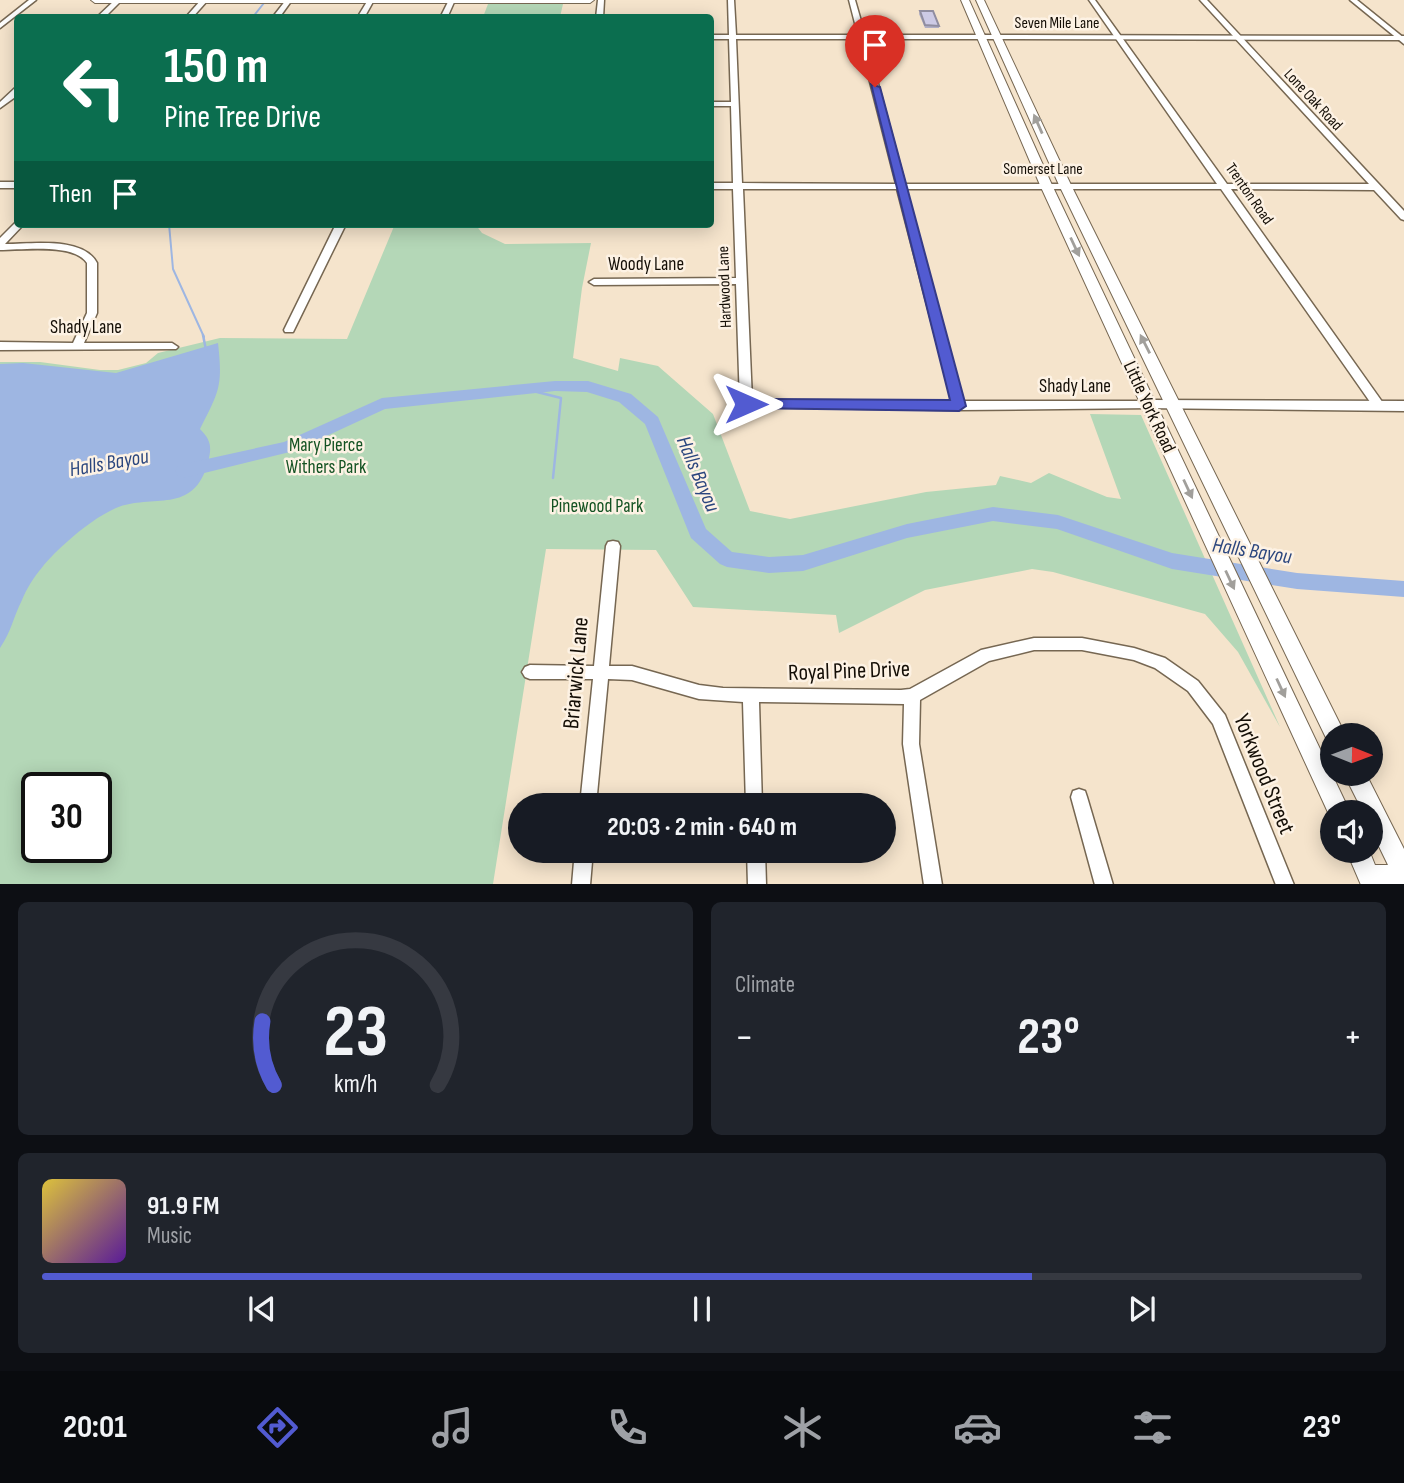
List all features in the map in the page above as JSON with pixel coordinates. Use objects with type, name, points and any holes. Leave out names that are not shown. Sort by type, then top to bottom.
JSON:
[{"type":"main road","points":[[95,0],[590,0]]},
{"type":"main road","name":"Little York Road","points":[[964,0],[1046,185],[1333,800]]},
{"type":"main road","name":"Little York Road","points":[[980,0],[1065,185],[1329,723]]},
{"type":"main road","points":[[1360,786],[1404,874],[1371,880],[1363,863]]},
{"type":"street","points":[[15,14],[33,0]]},
{"type":"street","points":[[103,14],[119,0]]},
{"type":"street","points":[[192,14],[204,0]]},
{"type":"street","points":[[278,14],[289,0]]},
{"type":"street","name":"Hardwood Lane","points":[[732,0],[746,404]]},
{"type":"street","points":[[852,0],[959,406]]},
{"type":"street","name":"Trenton Road","points":[[1092,0],[1379,406]]},
{"type":"street","name":"Lone Oak Road","points":[[1203,0],[1404,217]]},
{"type":"street","points":[[1353,0],[1402,40]]},
{"type":"street","points":[[0,26],[14,15]]},
{"type":"street","name":"Seven Mile Lane","points":[[714,37],[1402,40]]},
{"type":"street","points":[[0,106],[14,94]]},
{"type":"street","points":[[714,104],[734,104]]},
{"type":"street","name":"Somerset Lane","points":[[714,186],[1376,187]]},
{"type":"street","points":[[0,246],[16,228]]},
{"type":"street","points":[[289,330],[339,228]]},
{"type":"street","points":[[0,246],[69,247],[89,257],[92,263],[92,313],[77,346]]},
{"type":"street","name":"Woody Lane","points":[[594,282],[740,281]]},
{"type":"street","name":"Shady Lane","points":[[0,346],[172,347]]},
{"type":"street","name":"Shady Lane","points":[[746,404],[1404,406]]},
{"type":"street","name":"Briarwick Lane","points":[[590,793],[613,546]]},
{"type":"street","name":"Royal Pine Drive","points":[[530,672],[601,672],[653,677],[699,692],[912,696],[986,655],[1010,648],[1058,643],[1082,644],[1134,654],[1160,663],[1193,686]]},
{"type":"street","name":"Yorkwood Street","points":[[1193,686],[1219,720],[1285,884]]},
{"type":"street","points":[[751,695],[754,793]]},
{"type":"street","points":[[912,696],[911,744],[933,884]]},
{"type":"street","points":[[1079,797],[1104,884]]},
{"type":"street","points":[[581,884],[583,863]]},
{"type":"street","points":[[756,863],[757,884]]},
{"type":"green space","points":[[488,4],[563,4],[561,14],[484,14]]},
{"type":"green space","points":[[393,228],[478,228],[482,233],[505,244],[591,243],[573,358],[618,371],[620,358],[658,366],[713,414],[750,511],[790,519],[926,492],[996,485],[1000,476],[1031,483],[1049,473],[1107,497],[1121,499],[1090,414],[1141,415],[1280,727],[1238,652],[1205,614],[1053,572],[1032,569],[925,590],[839,633],[836,615],[693,607],[656,550],[546,549],[493,884],[0,884],[0,362],[40,362],[118,370],[146,363],[158,353],[220,338],[347,339]]},
{"type":"water","points":[[218,343],[220,380],[212,406],[200,429],[210,448],[202,479],[193,490],[182,496],[116,508],[73,536],[48,560],[30,584],[0,648],[0,364],[23,363],[116,373]]},
{"type":"building","points":[[920,11],[933,11],[939,26],[925,25]]},
{"type":"waterway","points":[[255,14],[264,3]]},
{"type":"waterway","points":[[169,228],[173,269],[204,337]]},
{"type":"waterway","points":[[203,335],[206,350]]},
{"type":"waterway","name":"Halls Bayou","points":[[184,471],[288,447],[382,404],[555,386],[588,387],[625,398],[652,421],[698,533],[727,559],[769,565],[803,563],[907,531],[993,514],[1058,522],[1172,561],[1297,581],[1404,589]]},
{"type":"waterway","points":[[529,390],[561,398],[553,478]]},
{"type":"route","points":[[746,404],[959,406],[875,87]]},
{"type":"park label","name":"Mary Pierce Withers Park","points":[[326,456]]},
{"type":"park label","name":"Pinewood Park","points":[[597,506]]}]
